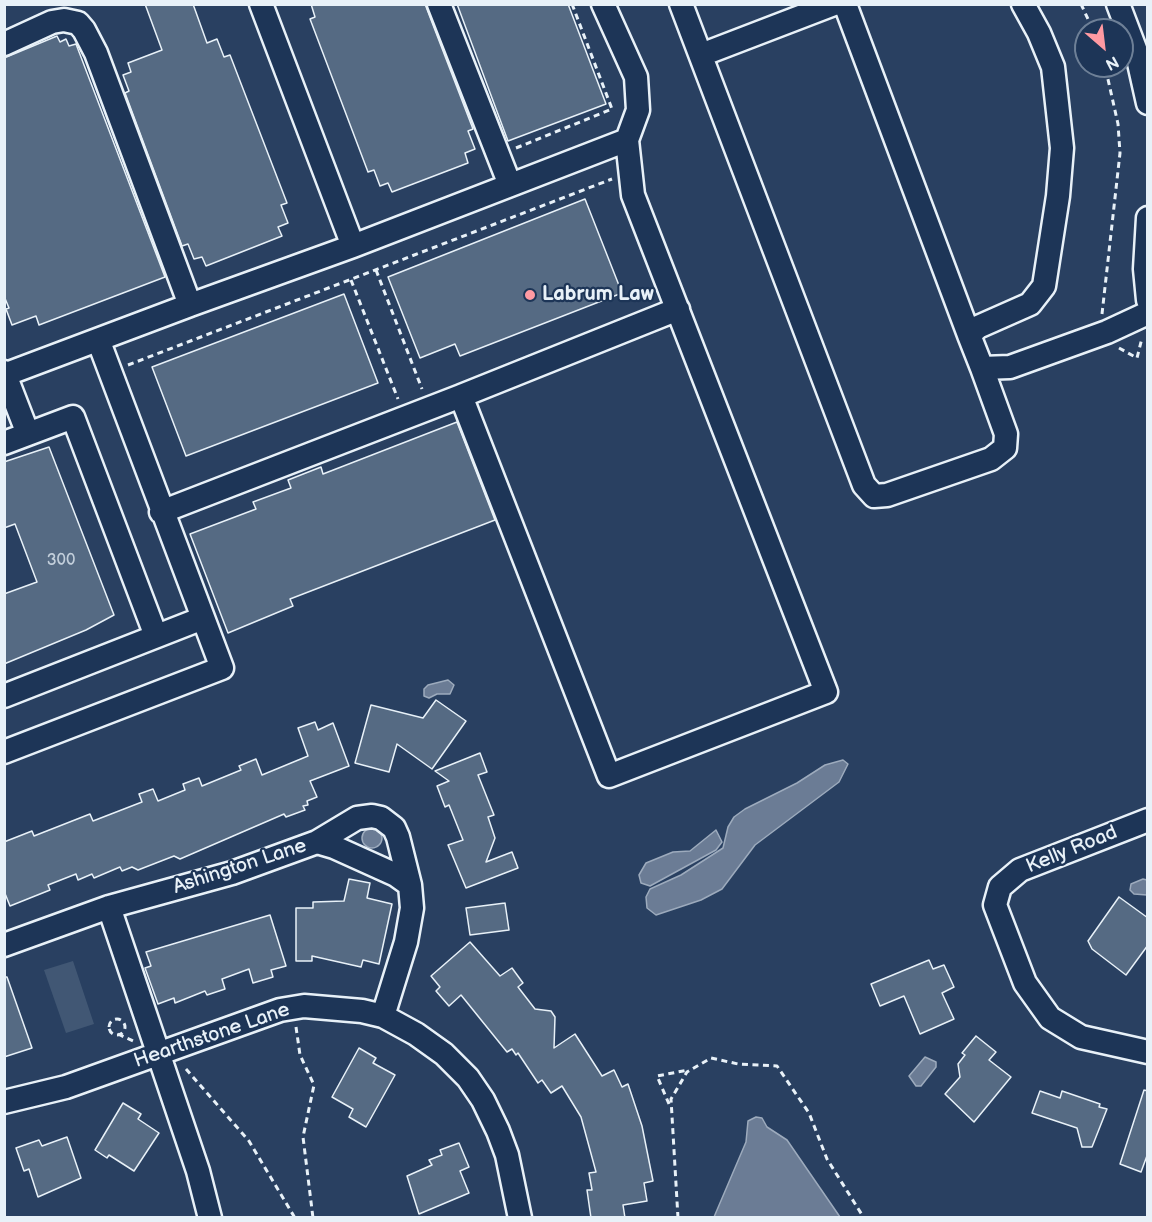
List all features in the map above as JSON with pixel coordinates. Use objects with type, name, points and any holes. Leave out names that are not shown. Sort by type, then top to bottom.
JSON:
[{"type":"street","points":[[261,4],[353,246]]},
{"type":"street","points":[[439,4],[510,185]]},
{"type":"street","points":[[461,396],[609,776],[826,692],[633,195],[627,140],[638,110],[636,77],[603,4]]},
{"type":"street","points":[[701,55],[787,13],[834,4]]},
{"type":"street","points":[[683,5],[864,485],[874,496],[887,495],[991,459],[1005,448],[1006,434],[845,4]]},
{"type":"street","points":[[969,335],[978,327],[1030,304],[1044,286],[1054,233],[1062,148],[1058,102],[1053,67],[1040,33],[1023,4]]},
{"type":"street","points":[[1118,4],[1141,42],[1148,103]]},
{"type":"street","points":[[4,44],[52,22],[64,20],[78,23],[84,30],[96,53],[190,305]]},
{"type":"street","points":[[28,434],[5,374],[99,342],[190,305],[353,246],[627,140]]},
{"type":"street","points":[[1148,218],[1148,300]]},
{"type":"street","points":[[161,512],[678,309]]},
{"type":"street","points":[[982,368],[1010,367],[1107,332],[1146,321]]},
{"type":"street","points":[[4,752],[222,668],[161,512],[99,342]]},
{"type":"street","points":[[4,443],[72,417],[156,636]]},
{"type":"street","points":[[4,696],[203,618]]},
{"type":"street","points":[[317,842],[357,818],[372,816],[381,818],[394,828],[398,837],[410,885],[412,908],[406,942],[382,1016]]},
{"type":"street","name":"Kelly Road","points":[[1148,820],[1035,863],[1008,878],[1000,887],[995,905],[1025,982],[1050,1018],[1081,1037],[1148,1052]]},
{"type":"street","name":"Ashington Lane","points":[[4,945],[109,908],[232,873],[317,842],[396,875],[410,885]]},
{"type":"street","points":[[109,908],[198,1171],[210,1218]]},
{"type":"street","name":"Hearthstone Lane","points":[[4,1102],[66,1087],[213,1032],[293,1007],[345,1008],[382,1016],[416,1034],[444,1054],[468,1078],[483,1100],[507,1155],[520,1218]]},
{"type":"path","points":[[509,150],[612,109],[572,4]]},
{"type":"path","points":[[1081,4],[1087,18]]},
{"type":"path","points":[[1108,78],[1118,124],[1120,153],[1102,302],[1107,332],[1115,345],[1137,358],[1146,321]]},
{"type":"path","points":[[110,372],[630,172]]},
{"type":"path","points":[[376,270],[430,408]]},
{"type":"path","points":[[351,280],[406,417]]},
{"type":"path","points":[[293,1007],[300,1055],[314,1085],[303,1137],[313,1218]]},
{"type":"path","points":[[118,1034],[124,1026],[123,1022],[117,1019],[109,1026],[112,1032],[159,1054],[189,1072],[254,1147],[295,1218]]},
{"type":"path","points":[[678,1218],[670,1106],[657,1076],[689,1070],[711,1058],[738,1064],[754,1063],[777,1066],[782,1071],[809,1113],[827,1159],[864,1218]]},
{"type":"path","points":[[670,1106],[675,1088],[689,1070]]},
{"type":"shaded area","points":[[448,680],[454,685],[450,694],[437,694],[429,698],[424,696],[424,689],[428,685]]},
{"type":"shaded area","points":[[843,760],[848,764],[839,782],[755,845],[722,889],[701,900],[656,915],[647,908],[646,897],[650,889],[681,875],[723,848],[728,827],[734,817],[825,765]]},
{"type":"shaded area","points":[[372,828],[379,831],[382,838],[379,845],[372,848],[365,845],[362,838],[365,831]]},
{"type":"shaded area","points":[[716,830],[722,842],[716,850],[650,886],[641,883],[639,875],[646,863],[673,852],[690,851]]},
{"type":"shaded area","points":[[1143,879],[1147,880],[1147,895],[1134,894],[1130,890],[1131,884]]},
{"type":"shaded area","points":[[73,961],[94,1024],[66,1033],[44,970]]},
{"type":"shaded area","points":[[925,1057],[936,1062],[936,1067],[921,1086],[916,1086],[909,1076]]},
{"type":"shaded area","points":[[756,1117],[762,1118],[767,1127],[787,1140],[840,1217],[714,1217],[746,1142],[748,1121]]},
{"type":"building","points":[[145,4],[193,4],[207,43],[217,39],[224,57],[230,55],[287,203],[281,205],[288,223],[278,227],[282,236],[206,266],[202,257],[194,259],[188,244],[182,246],[125,93],[129,91],[123,75],[131,72],[128,63],[162,50]]},
{"type":"building","points":[[311,4],[425,4],[473,129],[468,131],[475,149],[465,153],[468,163],[392,192],[388,183],[380,186],[374,170],[368,172],[310,19],[315,17]]},
{"type":"building","points":[[457,4],[568,4],[606,104],[508,141]]},
{"type":"building","points":[[57,36],[60,42],[66,39],[69,46],[76,44],[165,277],[39,325],[36,316],[12,325],[4,296],[4,58]]},
{"type":"building","points":[[585,199],[622,293],[460,356],[455,344],[420,358],[388,277]]},
{"type":"building","points":[[344,294],[378,383],[186,456],[152,367]]},
{"type":"building","points":[[457,422],[495,520],[290,599],[293,606],[228,633],[190,534],[256,509],[253,502],[291,488],[288,480],[321,467],[323,474]]},
{"type":"building","points":[[49,447],[114,615],[86,630],[4,664],[4,594],[37,582],[15,524],[4,528],[4,462]]},
{"type":"building","points":[[436,700],[466,721],[432,769],[397,744],[389,772],[355,763],[371,705],[423,718]]},
{"type":"building","points":[[315,722],[318,730],[333,723],[349,766],[310,781],[317,797],[307,801],[308,805],[303,806],[305,810],[286,817],[284,814],[180,859],[174,856],[138,870],[132,867],[122,871],[120,867],[94,878],[92,874],[78,880],[76,874],[48,885],[50,890],[10,906],[4,891],[4,842],[32,831],[34,836],[90,814],[93,821],[142,802],[139,794],[153,789],[158,801],[185,790],[183,784],[199,778],[202,786],[241,770],[239,766],[256,759],[262,775],[308,756],[298,728]]},
{"type":"building","points":[[480,753],[487,772],[478,775],[494,815],[488,817],[495,838],[486,862],[512,852],[518,868],[466,888],[448,845],[463,840],[449,805],[445,807],[437,786],[449,781],[435,771]]},
{"type":"building","points":[[349,879],[370,883],[367,898],[392,904],[379,964],[363,960],[361,967],[312,956],[312,961],[296,961],[296,908],[313,908],[313,902],[344,901]]},
{"type":"building","points":[[1119,897],[1148,918],[1148,945],[1126,975],[1092,949],[1088,941]]},
{"type":"building","points":[[505,903],[509,930],[470,935],[466,908]]},
{"type":"building","points":[[270,915],[286,966],[271,970],[273,977],[253,983],[249,969],[222,979],[225,989],[207,995],[205,991],[175,1003],[174,998],[158,1004],[145,968],[151,966],[146,952]]},
{"type":"building","points":[[470,942],[500,976],[512,968],[523,983],[518,987],[535,1009],[551,1011],[555,1017],[554,1048],[575,1034],[602,1076],[614,1070],[622,1087],[628,1084],[642,1126],[653,1181],[644,1183],[647,1201],[623,1205],[625,1218],[591,1218],[587,1190],[592,1190],[589,1173],[596,1172],[581,1117],[562,1086],[551,1093],[542,1080],[538,1083],[518,1053],[516,1055],[512,1049],[507,1052],[461,995],[449,1006],[436,991],[440,987],[431,976]]},
{"type":"building","points":[[929,960],[933,969],[944,965],[954,987],[942,993],[954,1019],[920,1034],[904,996],[880,1006],[871,984]]},
{"type":"building","points":[[4,977],[7,977],[32,1048],[4,1057]]},
{"type":"building","points":[[976,1036],[996,1052],[989,1060],[1011,1077],[974,1122],[945,1094],[960,1077],[958,1064],[965,1055],[962,1053]]},
{"type":"building","points":[[359,1048],[376,1058],[373,1063],[395,1075],[366,1127],[349,1117],[353,1109],[332,1097]]},
{"type":"building","points":[[1144,1090],[1148,1091],[1148,1153],[1141,1172],[1120,1164]]},
{"type":"building","points":[[1040,1091],[1060,1098],[1062,1091],[1100,1104],[1099,1107],[1107,1109],[1092,1147],[1082,1147],[1077,1128],[1032,1113]]},
{"type":"building","points":[[123,1103],[141,1114],[138,1119],[159,1133],[134,1171],[109,1155],[107,1158],[95,1150]]},
{"type":"building","points":[[67,1137],[81,1178],[38,1197],[29,1169],[24,1171],[16,1148],[39,1140],[42,1146]]},
{"type":"building","points":[[459,1143],[469,1167],[460,1171],[469,1193],[419,1214],[407,1176],[432,1165],[429,1160],[442,1155],[440,1150]]},
{"type":"place","name":"Labrum Law","points":[[530,295]]}]
